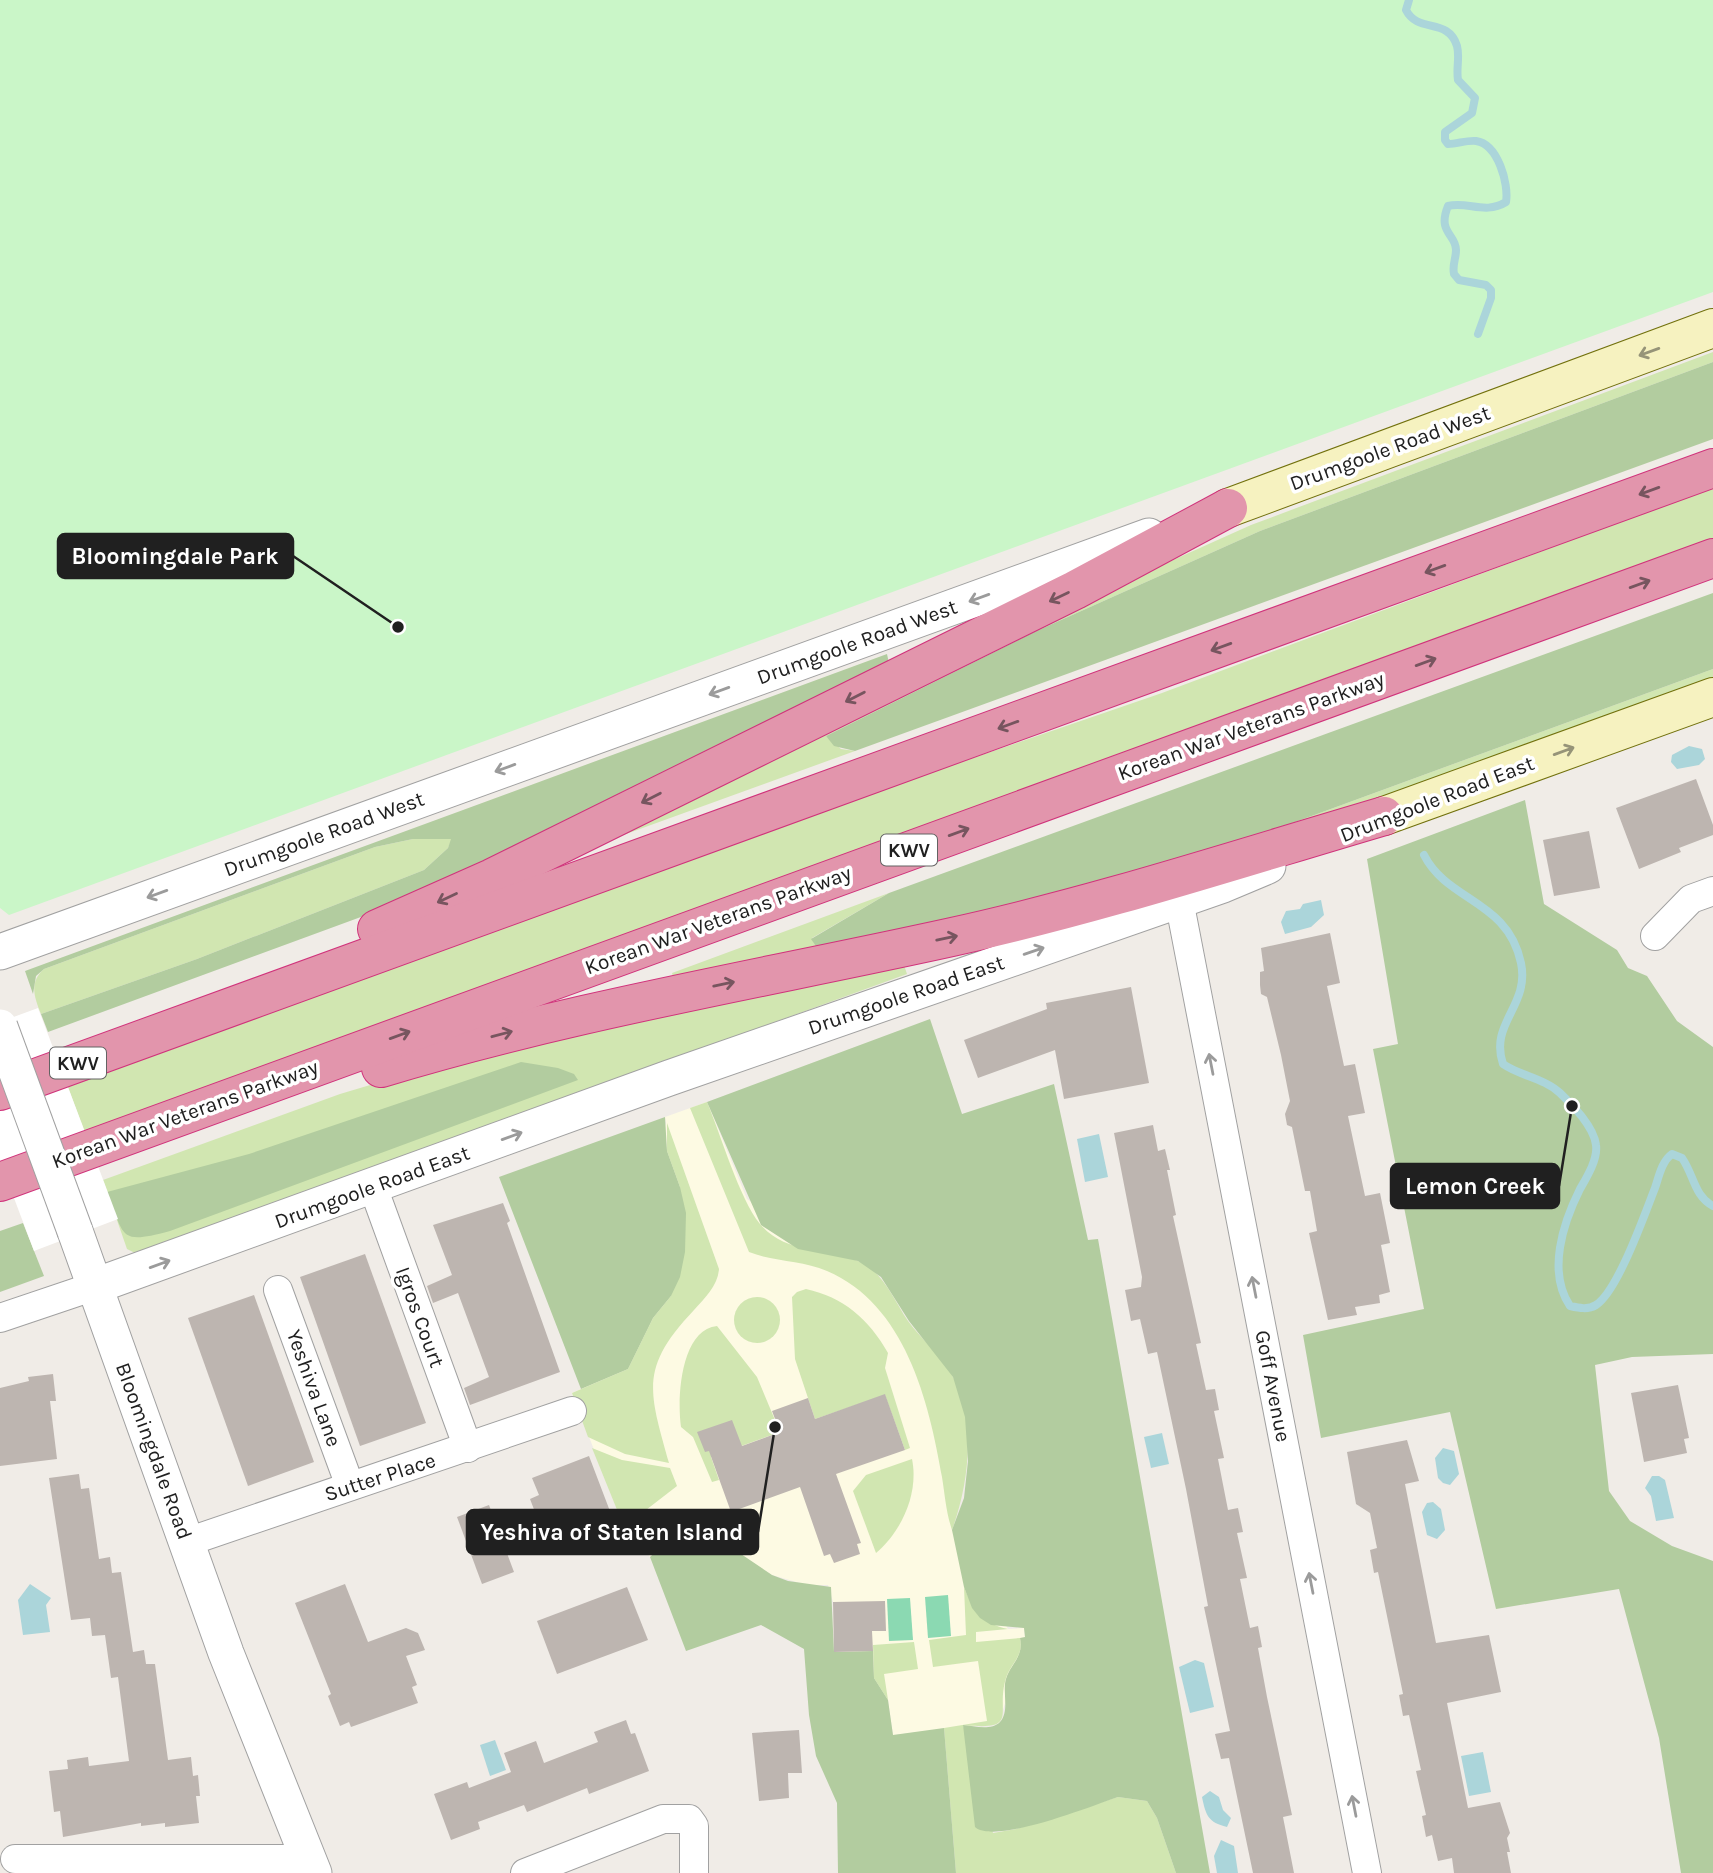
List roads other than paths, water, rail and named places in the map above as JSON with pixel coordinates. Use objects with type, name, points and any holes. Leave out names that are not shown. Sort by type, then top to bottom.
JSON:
[{"type":"highway","name":"KWV","points":[[0,1091],[1713,468]]},
{"type":"highway","points":[[156,1035],[333,947],[492,878],[1075,590],[1228,508]]},
{"type":"highway","name":"Korean War Veterans Parkway","points":[[0,1182],[1713,558]]},
{"type":"highway","points":[[106,1143],[307,1092],[439,1050],[547,1022],[952,937],[1088,905],[1384,816]]},
{"type":"main road","name":"Drumgoole Road West","points":[[1228,508],[1713,328]]},
{"type":"main road","name":"Drumgoole Road East","points":[[1384,816],[1713,697]]},
{"type":"street","name":"Drumgoole Road West","points":[[0,952],[1228,508]]},
{"type":"street","name":"Drumgoole Road East","points":[[95,1286],[682,1074],[1223,885],[1384,816]]},
{"type":"street","points":[[1655,936],[1691,899],[1713,891]]},
{"type":"street","name":"Goff Avenue","points":[[1179,900],[1367,1873]]},
{"type":"street","name":"Bloomingdale Road","points":[[0,1027],[226,1653],[311,1866]]},
{"type":"street","name":"Igros Court","points":[[373,1186],[468,1448]]},
{"type":"street","points":[[0,1318],[95,1286]]},
{"type":"street","name":"Yeshiva Lane","points":[[278,1290],[350,1486]]},
{"type":"street","name":"Sutter Place","points":[[187,1542],[572,1411]]},
{"type":"street","points":[[525,1873],[663,1819],[677,1818],[689,1819],[694,1826],[694,1873]]},
{"type":"street","points":[[15,1859],[311,1866]]},
{"type":"water","points":[[1689,746],[1702,749],[1705,759],[1699,765],[1677,769],[1671,762],[1672,755]]},
{"type":"water","points":[[1321,900],[1324,915],[1311,927],[1285,934],[1281,922],[1286,911],[1300,909],[1303,904]]},
{"type":"water","points":[[1099,1134],[1108,1177],[1085,1182],[1077,1139]]},
{"type":"water","points":[[1162,1433],[1169,1464],[1151,1468],[1144,1437]]},
{"type":"water","points":[[1443,1448],[1454,1451],[1459,1474],[1450,1485],[1438,1478],[1435,1458]]},
{"type":"water","points":[[1652,1476],[1665,1480],[1674,1518],[1656,1521],[1651,1496],[1645,1488]]},
{"type":"water","points":[[1433,1502],[1441,1509],[1445,1530],[1437,1539],[1427,1535],[1422,1512],[1427,1503]]},
{"type":"water","points":[[30,1584],[51,1598],[46,1605],[50,1632],[23,1635],[18,1600]]},
{"type":"water","points":[[1195,1660],[1204,1663],[1214,1707],[1190,1713],[1179,1667]]},
{"type":"water","points":[[495,1740],[506,1770],[490,1776],[480,1745]]},
{"type":"water","points":[[1483,1752],[1491,1792],[1469,1796],[1461,1756]]},
{"type":"water","points":[[1210,1791],[1219,1797],[1223,1810],[1231,1818],[1227,1827],[1216,1823],[1207,1814],[1202,1797]]},
{"type":"water","points":[[1221,1840],[1234,1846],[1238,1873],[1217,1873],[1214,1856]]},
{"type":"waterway","points":[[1409,0],[1406,10],[1411,17],[1418,22],[1440,28],[1453,37],[1458,50],[1458,80],[1475,98],[1472,113],[1445,132],[1445,140],[1448,144],[1473,141],[1484,144],[1496,157],[1506,185],[1506,202],[1498,206],[1448,206],[1445,215],[1446,228],[1456,250],[1454,274],[1459,280],[1486,285],[1491,290],[1491,298],[1478,334]]},
{"type":"waterway","points":[[1424,855],[1447,883],[1504,926],[1514,942],[1521,963],[1522,978],[1516,1003],[1501,1037],[1503,1064],[1554,1088],[1582,1116],[1594,1138],[1594,1162],[1568,1217],[1560,1248],[1559,1278],[1570,1306],[1593,1307],[1613,1284],[1638,1232],[1661,1169],[1672,1154],[1682,1158],[1698,1191],[1713,1206]]},
{"type":"place","name":"Bloomingdale Park","points":[[398,627]]},
{"type":"place","name":"Lemon Creek","points":[[1572,1106]]},
{"type":"place","name":"Yeshiva of Staten Island","points":[[775,1427]]}]
